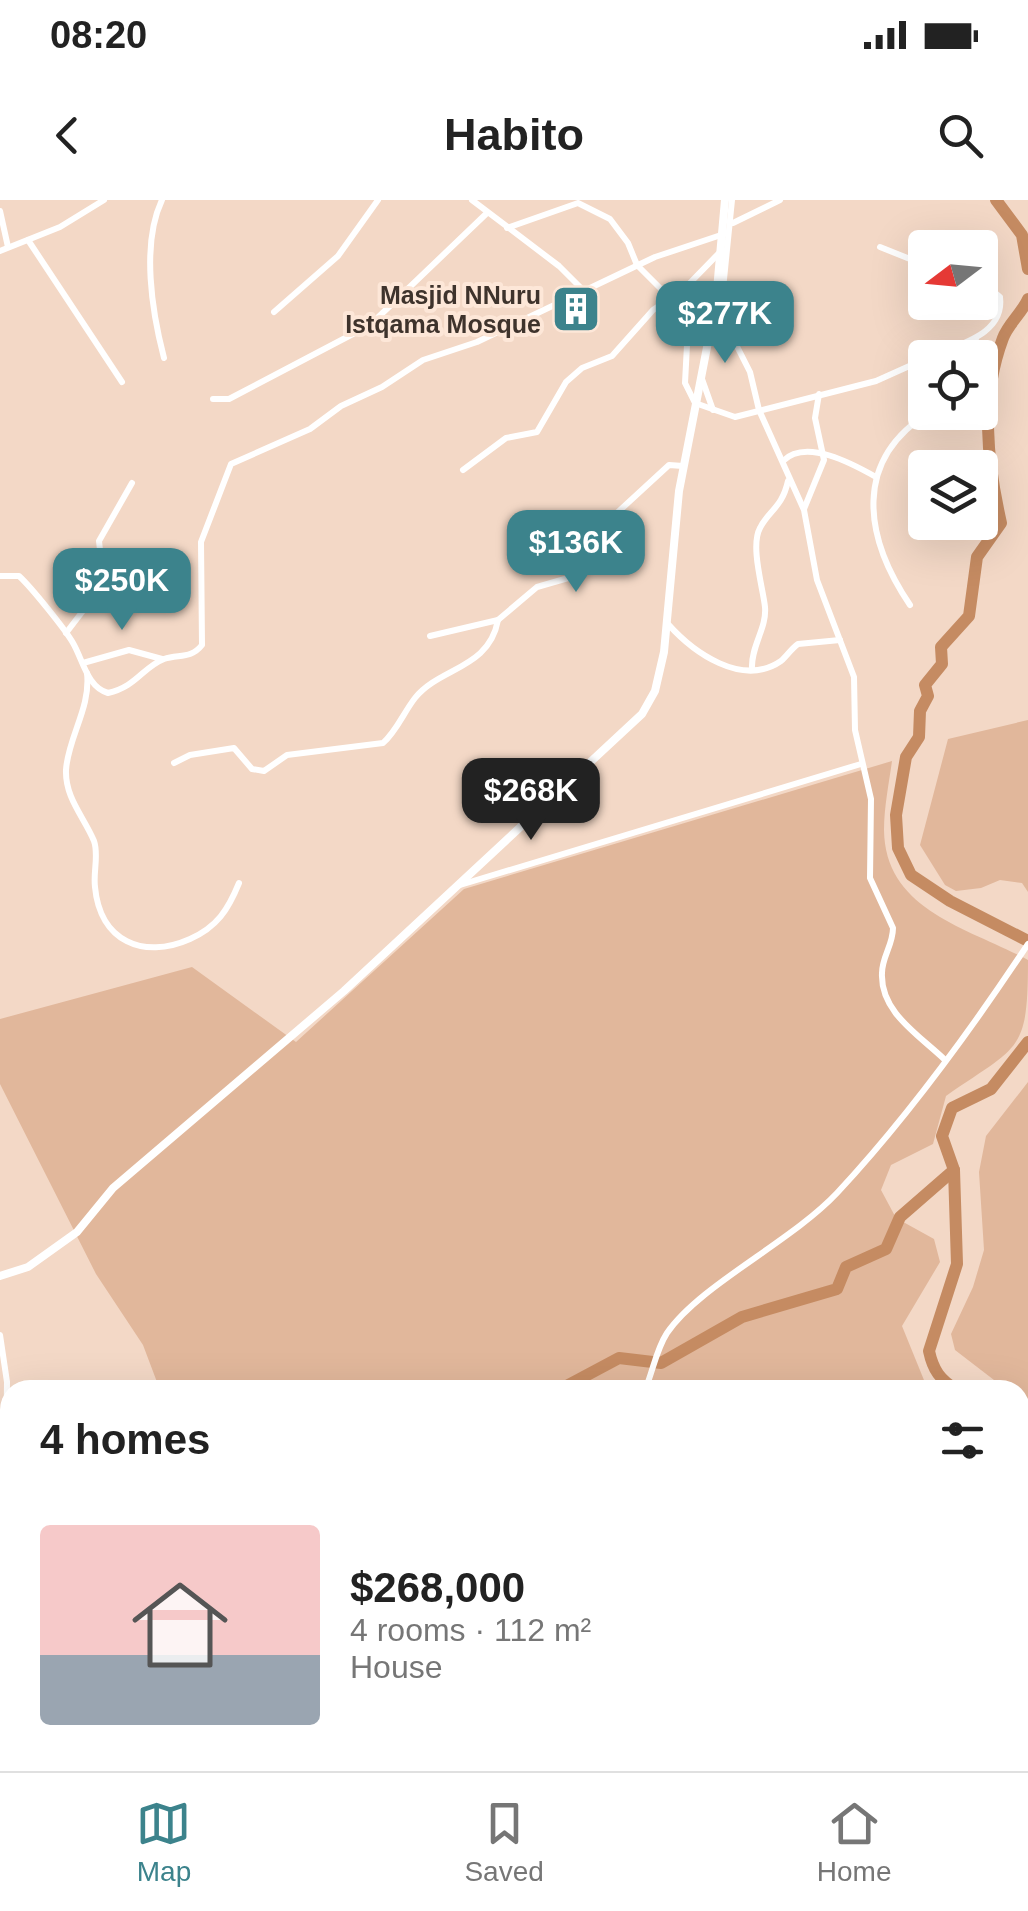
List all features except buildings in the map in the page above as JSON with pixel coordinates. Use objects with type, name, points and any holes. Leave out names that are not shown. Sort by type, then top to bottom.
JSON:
[{"type":"street","points":[[0,211],[4,249],[60,227],[104,200]]},
{"type":"street","points":[[162,200],[152,244],[157,332],[164,358]]},
{"type":"street","points":[[274,312],[338,256],[378,200]]},
{"type":"street","points":[[472,200],[560,266],[585,292]]},
{"type":"street","points":[[713,411],[702,380],[720,314],[732,224],[729,200]]},
{"type":"street","points":[[0,1276],[28,1266],[77,1232],[121,1180],[332,1002],[642,714],[660,673],[683,466],[729,200]]},
{"type":"street","points":[[732,224],[780,200]]},
{"type":"street","points":[[507,228],[585,202],[610,219],[628,243],[637,265],[670,298],[687,345],[685,382],[696,403],[713,411],[735,417],[876,381],[908,366]]},
{"type":"street","points":[[213,399],[228,399],[363,330],[487,213]]},
{"type":"street","points":[[0,576],[19,576],[66,633],[98,689],[108,693],[130,686],[163,660],[192,654],[202,645],[200,542],[231,464],[310,429],[341,406],[382,387],[423,360],[477,342],[637,265],[725,234]]},
{"type":"street","points":[[28,240],[122,382]]},
{"type":"street","points":[[880,247],[908,258]]},
{"type":"street","points":[[463,470],[506,438],[537,432],[566,382],[591,363],[612,356],[653,310],[723,249]]},
{"type":"street","points":[[720,314],[750,372],[759,410],[804,510],[813,566],[854,677],[854,730],[871,799],[870,878],[893,928],[893,942],[882,970],[884,992],[897,1016],[944,1059]]},
{"type":"street","points":[[971,340],[990,328],[994,320]]},
{"type":"street","points":[[804,510],[824,454],[816,418],[819,394]]},
{"type":"street","points":[[908,429],[890,443],[876,477],[883,554],[910,604]]},
{"type":"street","points":[[782,462],[799,452],[824,454],[876,477]]},
{"type":"street","points":[[430,636],[498,620],[536,587],[582,574],[598,535],[616,511],[669,465],[683,466]]},
{"type":"street","points":[[752,668],[753,646],[765,616],[758,573],[758,531],[782,501],[788,480]]},
{"type":"street","points":[[66,633],[89,603],[102,568],[99,541],[132,483]]},
{"type":"street","points":[[174,764],[190,755],[234,748],[252,769],[264,771],[287,756],[383,743],[418,694],[464,666],[491,642],[498,620]]},
{"type":"street","points":[[668,624],[706,659],[752,668],[780,661],[798,644],[840,640]]},
{"type":"street","points":[[82,664],[129,650],[163,660]]},
{"type":"street","points":[[87,672],[87,694],[66,776],[74,805],[96,846],[96,899],[105,918],[130,945],[144,949],[169,946],[217,922],[239,883]]},
{"type":"street","points":[[456,887],[861,764]]},
{"type":"street","points":[[649,1380],[666,1334],[690,1309],[796,1232],[837,1193],[944,1059],[1028,944]]},
{"type":"street","points":[[0,1335],[4,1380]]},
{"type":"shaded area","points":[[1028,720],[1028,892],[1022,883],[1000,880],[981,888],[956,891],[945,885],[920,845],[948,739]]},
{"type":"shaded area","points":[[892,761],[884,830],[888,858],[899,880],[934,913],[1028,960],[1025,1014],[1014,1044],[946,1096],[933,1144],[891,1165],[881,1190],[896,1218],[934,1239],[940,1262],[902,1326],[924,1380],[156,1380],[143,1345],[96,1274],[0,1084],[0,1019],[192,967],[296,1042],[464,889]]},
{"type":"shaded area","points":[[1028,1082],[1028,1380],[994,1380],[955,1350],[951,1334],[973,1287],[984,1250],[979,1172],[986,1136]]},
{"type":"waterway","points":[[996,200],[1022,235],[1028,269]]},
{"type":"waterway","points":[[1028,299],[1003,338],[991,384],[989,453],[1001,523],[977,557],[969,616],[941,647],[942,664],[925,685],[928,696],[920,711],[919,737],[906,757],[896,815],[898,848],[911,875],[950,901],[1028,941]]},
{"type":"waterway","points":[[944,1380],[929,1351],[957,1264],[954,1170],[942,1136],[952,1108],[991,1089],[1028,1042]]},
{"type":"waterway","points":[[578,1380],[619,1358],[661,1363],[742,1317],[837,1289],[846,1267],[886,1249],[900,1217],[954,1170]]},
{"type":"place","name":"Masjid NNuru Istqama Mosque","points":[[576,309]]}]
